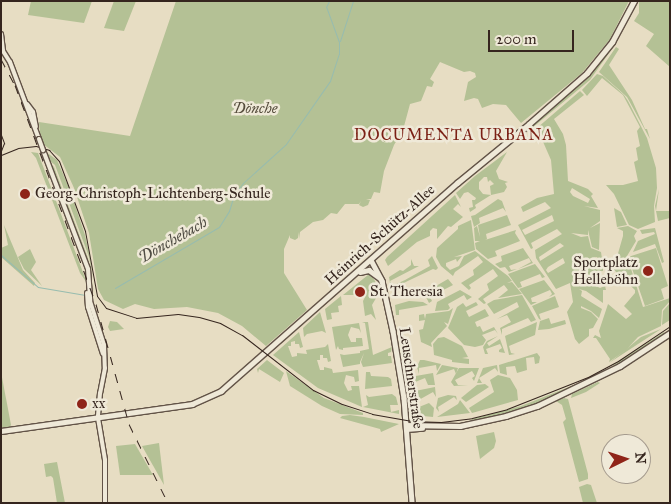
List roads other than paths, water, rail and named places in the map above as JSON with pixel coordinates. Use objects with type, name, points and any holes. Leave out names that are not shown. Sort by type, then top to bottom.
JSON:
[{"type":"main road","name":"Heinrich-Schütz-Allee","points":[[1,431],[192,404],[214,395],[246,371],[587,73],[612,42],[634,1]]},
{"type":"main road","name":"Leuschnerstraße","points":[[371,260],[382,281],[393,331],[406,427],[412,503]]},
{"type":"main road","points":[[357,274],[369,270],[382,281]]},
{"type":"main road","points":[[406,427],[466,425],[537,406],[620,366],[670,333]]},
{"type":"street","points":[[1,34],[3,51],[10,62],[24,100],[33,112],[36,131],[89,274],[87,301],[105,361],[98,418],[105,460],[105,503]]},
{"type":"waterway","name":"Dönchebach","points":[[115,288],[219,227],[229,211],[234,195],[243,183],[286,144],[330,81],[339,54],[339,42],[326,7],[329,1]]},
{"type":"waterway","points":[[340,41],[353,1]]},
{"type":"waterway","name":"Dönchebach","points":[[1,255],[38,287],[85,295]]},
{"type":"tram line","points":[[1,135],[4,143],[1,151]]},
{"type":"tram line","points":[[1,155],[18,148],[36,146],[49,150],[59,161],[85,231],[97,296],[106,308],[136,318],[178,314],[220,323],[242,335],[313,390],[342,404],[372,414],[410,421],[441,422],[472,418],[507,409],[588,377],[618,361],[670,326]]},
{"type":"railway","points":[[1,59],[15,85],[96,304],[129,424],[168,503]]},
{"type":"place","name":"Georg-Christoph-Lichtenberg-Schule","points":[[25,194]]},
{"type":"place","name":"Sportplatz Helleböhn","points":[[648,271]]},
{"type":"place","name":"St. Theresia","points":[[360,292]]},
{"type":"place","name":"xx","points":[[82,404]]},
{"type":"district","name":"DOCUMENTA URBANA","points":[[454,135]]},
{"type":"park label","name":"Dönche","points":[[255,109]]}]
